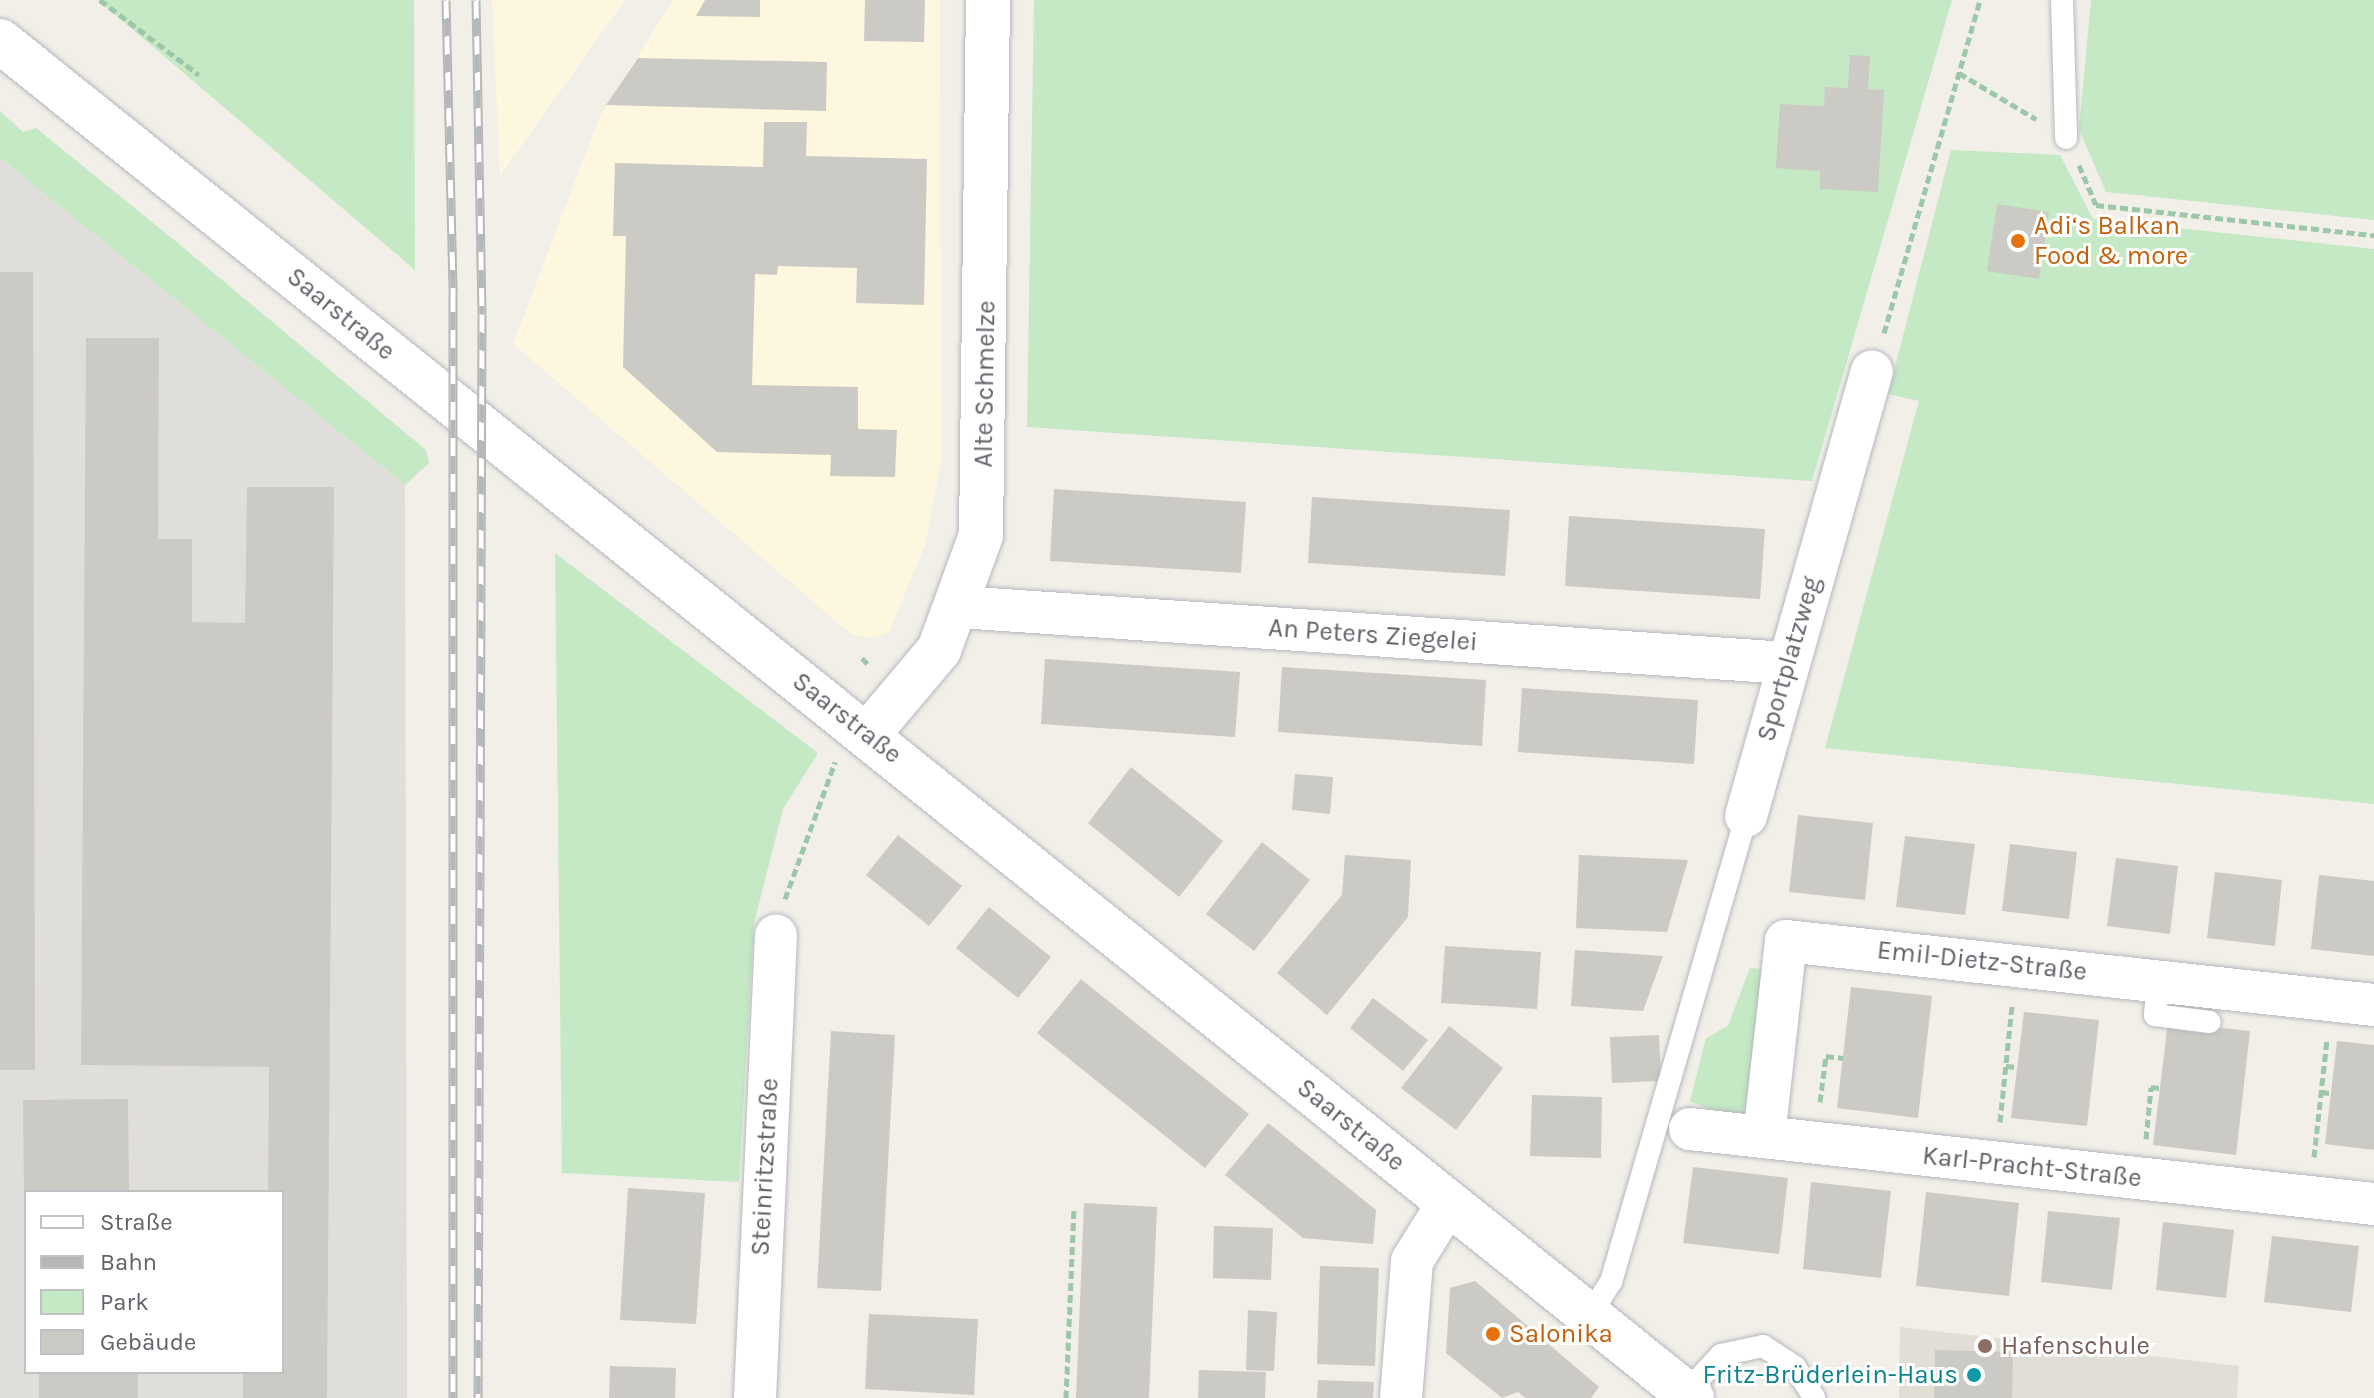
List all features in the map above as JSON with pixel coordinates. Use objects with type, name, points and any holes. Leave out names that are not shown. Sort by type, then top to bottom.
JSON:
[{"type":"main road","name":"Alte Schmelze","points":[[869,733],[915,684],[959,607],[982,521],[988,0]]},
{"type":"main road","name":"Saarstraße","points":[[0,41],[869,733],[1689,1395]]},
{"type":"street","name":"Sportplatzweg","points":[[1746,816],[1872,372]]},
{"type":"street","name":"An Peters Ziegelei","points":[[959,607],[1787,663]]},
{"type":"street","name":"Steinritzstraße","points":[[755,1398],[776,935]]},
{"type":"street","name":"Emil-Dietz-Straße","points":[[1764,1137],[1786,941],[2374,1005]]},
{"type":"street","name":"Karl-Pracht-Straße","points":[[1690,1129],[2374,1204]]},
{"type":"street","points":[[1401,1398],[1412,1261],[1448,1203]]},
{"type":"lane","points":[[2062,0],[2066,138]]},
{"type":"lane","name":"Sportplatzweg","points":[[1590,1315],[1611,1282],[1746,816]]},
{"type":"lane","points":[[2158,980],[2155,1015],[2210,1022]]},
{"type":"lane","points":[[1689,1395],[1721,1355],[1763,1346],[1795,1367],[1814,1398]]},
{"type":"path","points":[[100,0],[199,75]]},
{"type":"path","points":[[1872,372],[1980,0]]},
{"type":"path","points":[[1959,73],[2066,138],[2096,205],[2374,235]]},
{"type":"path","points":[[862,658],[868,664]]},
{"type":"path","points":[[776,935],[835,761]]},
{"type":"path","points":[[1996,1163],[2017,964]]},
{"type":"path","points":[[2309,1198],[2331,1000]]},
{"type":"path","points":[[1815,1143],[1826,1056],[1843,1058]]},
{"type":"path","points":[[2006,1066],[2017,1067]]},
{"type":"path","points":[[2142,1179],[2151,1087],[2160,1088]]},
{"type":"path","points":[[2321,1092],[2331,1093]]},
{"type":"path","points":[[1066,1398],[1074,1210]]},
{"type":"shaded area","points":[[492,0],[625,0],[500,176]]},
{"type":"shaded area","points":[[673,0],[940,0],[941,461],[925,545],[889,632],[872,638],[852,635],[513,344],[600,116]]},
{"type":"shaded area","points":[[0,158],[405,485],[407,1398],[0,1398]]},
{"type":"shaded area","name":"Hafenschule","points":[[1900,1327],[2239,1366],[2237,1398],[1899,1398]]},
{"type":"green space","points":[[98,0],[414,0],[415,270]]},
{"type":"green space","points":[[1034,0],[1952,0],[1812,481],[1027,427]]},
{"type":"green space","points":[[2091,0],[2374,0],[2374,220],[2106,192],[2079,129]]},
{"type":"green space","points":[[0,111],[23,132],[36,128],[179,244],[426,450],[429,463],[405,485],[0,158]]},
{"type":"green space","points":[[1951,150],[2060,155],[2093,219],[2374,249],[2374,804],[1825,748],[1919,401],[1888,394]]},
{"type":"green space","points":[[555,553],[818,753],[783,809],[754,923],[739,1182],[562,1173]]},
{"type":"green space","points":[[1750,968],[1762,969],[1751,1106],[1743,1118],[1731,1119],[1690,1101],[1706,1038],[1728,1026]]},
{"type":"building","points":[[705,0],[760,0],[760,17],[696,16]]},
{"type":"building","points":[[865,0],[925,0],[924,42],[864,41]]},
{"type":"building","points":[[1850,55],[1870,56],[1868,89],[1884,90],[1878,192],[1820,189],[1820,171],[1776,168],[1780,104],[1824,106],[1825,87],[1848,88]]},
{"type":"building","points":[[638,58],[827,62],[826,111],[606,105]]},
{"type":"building","points":[[764,122],[807,122],[806,156],[927,159],[924,305],[856,303],[857,268],[778,266],[777,275],[755,274],[752,385],[858,387],[858,429],[897,430],[895,477],[830,476],[831,455],[717,452],[623,367],[626,236],[613,236],[615,163],[763,167]]},
{"type":"building","name":"Adi‘s Balkan Food & more","points":[[1997,204],[2049,212],[2039,279],[1987,271]]},
{"type":"building","points":[[0,272],[33,272],[35,1070],[0,1070]]},
{"type":"building","points":[[86,338],[159,338],[158,539],[192,539],[192,622],[245,623],[247,487],[334,487],[327,1398],[243,1398],[243,1374],[284,1374],[284,1190],[268,1190],[269,1067],[81,1065]]},
{"type":"building","points":[[1054,489],[1246,502],[1241,573],[1050,561]]},
{"type":"building","points":[[1312,497],[1510,510],[1505,576],[1308,563]]},
{"type":"building","points":[[1569,516],[1765,529],[1760,599],[1565,586]]},
{"type":"building","points":[[1045,659],[1240,672],[1235,737],[1041,724]]},
{"type":"building","points":[[1282,667],[1486,680],[1482,746],[1278,732]]},
{"type":"building","points":[[1522,688],[1698,700],[1694,764],[1518,752]]},
{"type":"building","points":[[1131,767],[1223,841],[1179,897],[1088,823]]},
{"type":"building","points":[[1295,774],[1333,777],[1330,814],[1292,810]]},
{"type":"building","points":[[1798,815],[1873,823],[1865,900],[1789,892]]},
{"type":"building","points":[[898,835],[962,886],[929,926],[866,875]]},
{"type":"building","points":[[1905,836],[1975,844],[1965,915],[1896,907]]},
{"type":"building","points":[[1262,842],[1310,880],[1254,951],[1206,914]]},
{"type":"building","points":[[2010,844],[2077,852],[2069,919],[2002,911]]},
{"type":"building","points":[[1345,855],[1411,860],[1408,917],[1327,1015],[1277,973],[1342,895]]},
{"type":"building","points":[[1579,855],[1688,860],[1667,932],[1576,928]]},
{"type":"building","points":[[2116,858],[2178,866],[2170,934],[2107,926]]},
{"type":"building","points":[[2215,872],[2282,880],[2275,946],[2207,938]]},
{"type":"building","points":[[2319,875],[2374,881],[2374,956],[2311,949]]},
{"type":"building","points":[[989,907],[1051,957],[1018,998],[956,948]]},
{"type":"building","points":[[1445,946],[1541,952],[1537,1009],[1441,1003]]},
{"type":"building","points":[[1575,950],[1663,956],[1643,1011],[1571,1006]]},
{"type":"building","points":[[1081,979],[1249,1114],[1205,1168],[1037,1033]]},
{"type":"building","points":[[1851,987],[1932,996],[1918,1118],[1837,1108]]},
{"type":"building","points":[[1373,998],[1428,1040],[1403,1071],[1350,1028]]},
{"type":"building","points":[[2024,1012],[2099,1020],[2087,1126],[2011,1118]]},
{"type":"building","points":[[2168,1022],[2250,1031],[2236,1155],[2153,1145]]},
{"type":"building","points":[[1449,1026],[1503,1068],[1456,1130],[1401,1088]]},
{"type":"building","points":[[831,1031],[895,1035],[881,1291],[817,1288]]},
{"type":"building","points":[[1659,1035],[1661,1081],[1612,1083],[1610,1037]]},
{"type":"building","points":[[2337,1041],[2374,1045],[2374,1150],[2325,1144]]},
{"type":"building","points":[[1532,1095],[1602,1097],[1601,1158],[1530,1156]]},
{"type":"building","points":[[128,1099],[129,1190],[24,1192],[23,1100]]},
{"type":"building","points":[[1268,1123],[1376,1210],[1373,1244],[1303,1238],[1225,1175]]},
{"type":"building","points":[[1693,1167],[1788,1178],[1779,1254],[1683,1243]]},
{"type":"building","points":[[1811,1182],[1891,1191],[1881,1278],[1803,1269]]},
{"type":"building","points":[[628,1188],[705,1193],[696,1324],[620,1320]]},
{"type":"building","points":[[1926,1192],[2019,1203],[2009,1296],[1916,1286]]},
{"type":"building","points":[[1084,1203],[1157,1207],[1149,1398],[1076,1398]]},
{"type":"building","points":[[2048,1211],[2120,1218],[2112,1290],[2041,1282]]},
{"type":"building","points":[[2163,1222],[2234,1230],[2226,1298],[2156,1290]]},
{"type":"building","points":[[1214,1226],[1273,1228],[1271,1280],[1213,1278]]},
{"type":"building","points":[[2272,1236],[2359,1246],[2351,1312],[2264,1302]]},
{"type":"building","points":[[1320,1266],[1379,1268],[1375,1366],[1317,1364]]},
{"type":"building","name":"Salonika","points":[[1475,1281],[1599,1387],[1591,1398],[1525,1398],[1518,1392],[1502,1398],[1446,1353],[1450,1288]]},
{"type":"building","points":[[1248,1310],[1277,1312],[1274,1371],[1246,1370]]},
{"type":"building","points":[[869,1314],[978,1319],[974,1395],[865,1389]]},
{"type":"building","name":"Fritz-Brüderlein-Haus","points":[[1935,1350],[2013,1352],[2012,1398],[1934,1398]]},
{"type":"building","points":[[610,1366],[676,1368],[675,1398],[609,1398]]},
{"type":"building","points":[[1199,1370],[1266,1372],[1265,1398],[1198,1398]]},
{"type":"building","points":[[39,1374],[138,1374],[138,1398],[39,1398]]},
{"type":"building","points":[[1318,1380],[1374,1382],[1373,1398],[1317,1398]]},
{"type":"railway","points":[[446,0],[453,294],[453,1398]]},
{"type":"railway","points":[[476,0],[482,314],[478,1398]]},
{"type":"place","name":"Adi‘s Balkan Food & more","points":[[2018,241]]},
{"type":"place","name":"Salonika","points":[[1493,1334]]},
{"type":"place","name":"Hafenschule","points":[[1985,1346]]},
{"type":"place","name":"Fritz-Brüderlein-Haus","points":[[1974,1375]]}]
